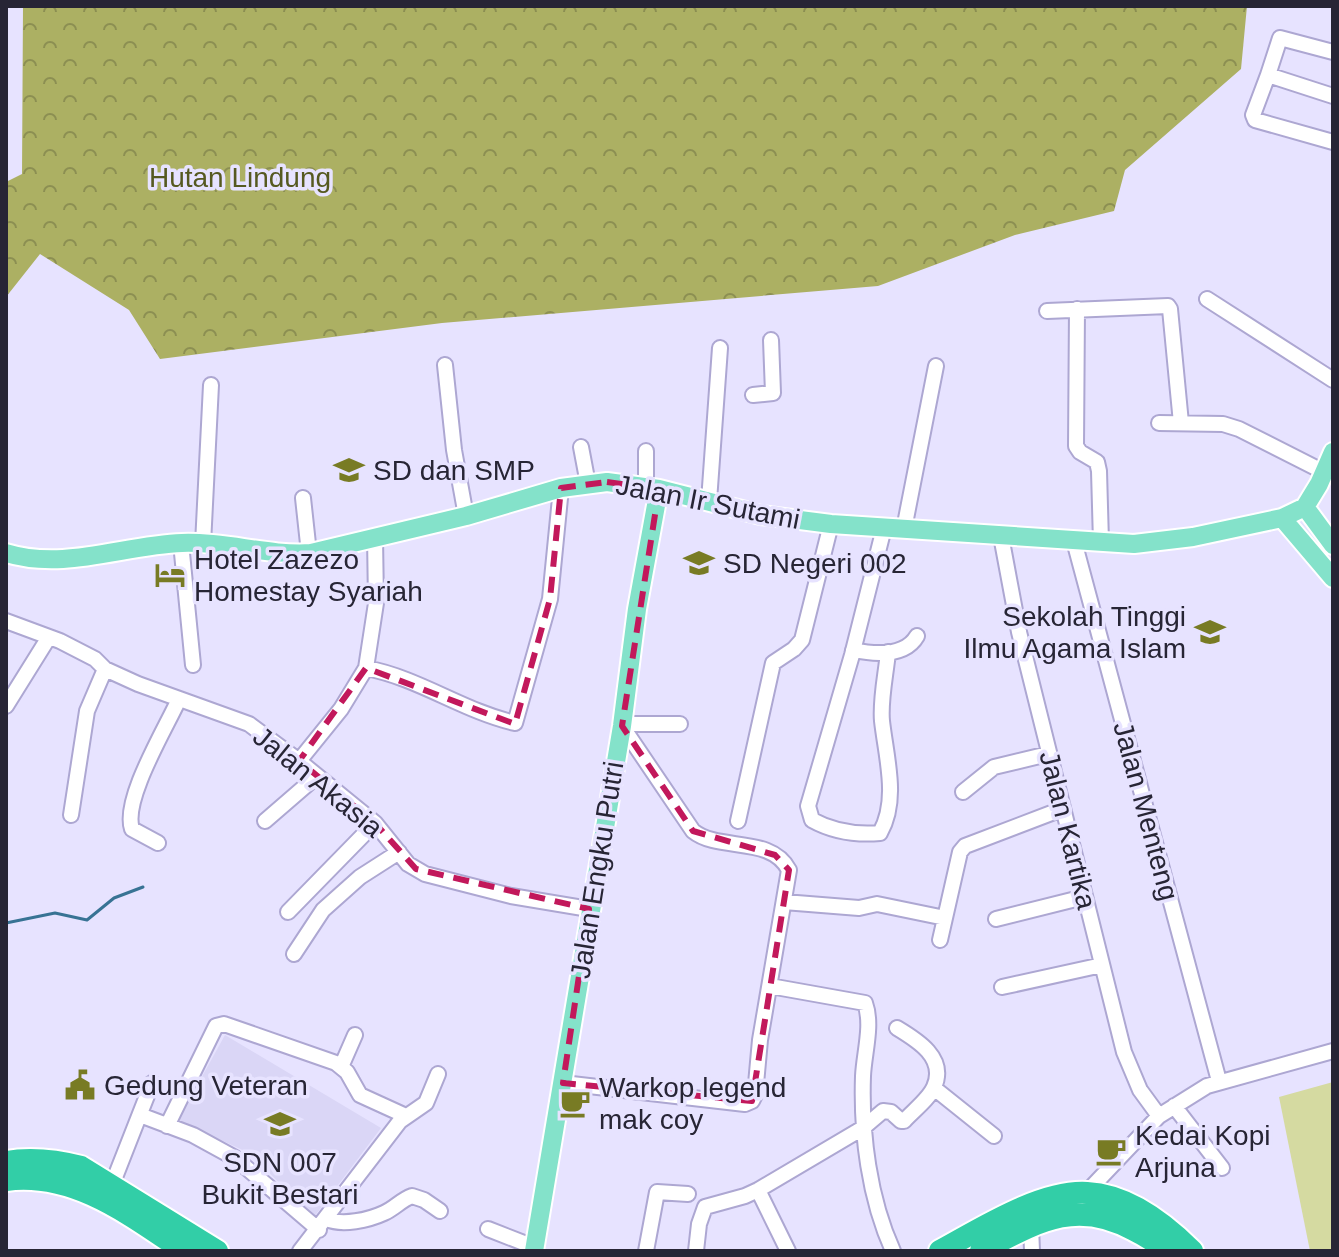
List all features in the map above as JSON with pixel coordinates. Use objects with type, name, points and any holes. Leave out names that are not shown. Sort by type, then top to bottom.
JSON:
[{"type":"highway","points":[[6,1162],[81,1167],[112,1185],[182,1242]]},
{"type":"highway","points":[[6,1180],[43,1178],[82,1189],[182,1242],[217,1251]]},
{"type":"highway","points":[[940,1251],[1030,1206],[1063,1195],[1086,1193],[1111,1198],[1167,1227],[1192,1251]]},
{"type":"highway","points":[[981,1251],[1031,1226],[1080,1213],[1103,1215],[1157,1243],[1166,1251]]},
{"type":"main road","points":[[1333,452],[1305,507],[1333,545]]},
{"type":"main road","name":"Jalan Ir Sutami","points":[[6,553],[52,561],[181,543],[309,553],[466,516],[561,488],[588,484],[623,483],[761,515],[831,524],[1134,544],[1193,537],[1282,518],[1305,507]]},
{"type":"main road","name":"Jalan Engku Putri","points":[[534,1249],[622,725],[653,488]]},
{"type":"main road","points":[[1282,518],[1333,578]]},
{"type":"street","points":[[1333,52],[1280,38],[1253,115],[1255,120],[1333,142]]},
{"type":"street","points":[[1268,75],[1333,96]]},
{"type":"street","points":[[1207,299],[1333,380]]},
{"type":"street","points":[[1047,311],[1163,306],[1170,309],[1181,423]]},
{"type":"street","points":[[1077,309],[1076,446],[1097,462],[1101,542]]},
{"type":"street","points":[[753,395],[773,393],[771,340]]},
{"type":"street","points":[[709,501],[720,348]]},
{"type":"street","points":[[445,365],[451,433],[466,516]]},
{"type":"street","points":[[904,529],[936,366]]},
{"type":"street","points":[[203,544],[211,385]]},
{"type":"street","points":[[1159,423],[1231,427],[1324,472]]},
{"type":"street","points":[[581,447],[588,484]]},
{"type":"street","points":[[646,451],[653,488]]},
{"type":"street","points":[[366,668],[407,678],[477,710],[515,723],[550,599],[561,488]]},
{"type":"street","points":[[303,498],[309,553]]},
{"type":"street","points":[[738,821],[773,663],[802,640],[831,524]]},
{"type":"street","points":[[884,528],[808,806],[812,820],[825,827],[864,834],[880,833],[888,819],[890,756],[882,719],[888,652]]},
{"type":"street","name":"Jalan Kartika","points":[[1001,536],[1019,632],[1048,754],[1127,1064],[1140,1090],[1159,1116]]},
{"type":"street","points":[[299,761],[341,709],[366,668],[376,603],[375,537]]},
{"type":"street","name":"Jalan Menteng","points":[[1074,541],[1219,1081]]},
{"type":"street","points":[[181,543],[193,665]]},
{"type":"street","name":"Jalan Akasia","points":[[6,621],[95,659],[105,669],[249,724],[375,823],[416,869],[435,877],[511,896],[589,909]]},
{"type":"street","points":[[853,650],[874,654],[888,652],[911,644],[917,636]]},
{"type":"street","points":[[6,706],[49,637]]},
{"type":"street","points":[[71,815],[87,711],[105,669]]},
{"type":"street","points":[[158,843],[132,829],[130,821],[139,778],[152,759],[179,699]]},
{"type":"street","points":[[622,725],[680,724]]},
{"type":"street","points":[[563,1083],[745,1104],[752,1101],[755,1095],[760,1040],[789,870],[782,860],[754,847],[710,841],[693,831],[622,725]]},
{"type":"street","points":[[963,792],[994,767],[1048,754]]},
{"type":"street","points":[[265,821],[317,776]]},
{"type":"street","points":[[940,940],[960,852],[965,846],[1062,809]]},
{"type":"street","points":[[288,912],[375,823]]},
{"type":"street","points":[[294,954],[323,910],[360,877],[399,852]]},
{"type":"street","points":[[996,919],[1084,897]]},
{"type":"street","points":[[784,902],[859,908],[877,904],[945,918]]},
{"type":"street","points":[[1002,987],[1102,965]]},
{"type":"street","points":[[770,986],[865,1003],[868,1022],[863,1128],[876,1208],[893,1251]]},
{"type":"street","points":[[167,1126],[216,1026],[220,1024],[249,1031],[341,1067],[360,1095],[406,1116]]},
{"type":"street","points":[[696,1251],[699,1224],[705,1207],[758,1190],[863,1128],[886,1110],[904,1121],[934,1088],[936,1076],[932,1056],[922,1044],[897,1028]]},
{"type":"street","points":[[341,1067],[355,1035]]},
{"type":"street","points":[[1086,1193],[1159,1116],[1174,1106],[1219,1081],[1333,1051]]},
{"type":"street","points":[[300,1251],[406,1116],[426,1103],[438,1074]]},
{"type":"street","points":[[112,1185],[152,1083]]},
{"type":"street","points":[[934,1088],[994,1136]]},
{"type":"street","points":[[1174,1106],[1222,1168]]},
{"type":"street","points":[[140,1115],[201,1138],[235,1158],[323,1224],[372,1217],[387,1212],[412,1196],[440,1211]]},
{"type":"street","points":[[758,1190],[788,1251]]},
{"type":"street","points":[[646,1251],[657,1192],[688,1194]]},
{"type":"street","points":[[1031,1226],[1032,1251]]},
{"type":"street","points":[[488,1229],[534,1249]]},
{"type":"highlighted area","points":[[607,482],[659,489],[622,726],[693,831],[775,855],[789,870],[752,1101],[563,1083],[589,909],[416,869],[375,823],[299,761],[366,668],[515,724],[550,599],[561,488]]},
{"type":"shaded area","name":"SDN 007 Bukit Bestari","points":[[225,1035],[381,1128],[314,1217],[249,1153],[178,1120]]},
{"type":"green space","name":"Hutan Lindung","points":[[23,6],[1247,6],[1241,69],[1125,170],[1114,211],[1015,235],[878,286],[442,323],[160,359],[129,310],[40,254],[6,297],[6,182],[22,174]]},
{"type":"green space","points":[[1333,1082],[1333,1251],[1310,1251],[1279,1097]]},
{"type":"waterway","points":[[6,923],[55,913],[87,920],[114,898],[143,887]]},
{"type":"place","name":"SD dan SMP","points":[[349,470]]},
{"type":"place","name":"SD Negeri 002","points":[[699,563]]},
{"type":"place","name":"Hotel Zazezo Homestay Syariah","points":[[170,575]]},
{"type":"place","name":"Sekolah Tinggi Ilmu Agama Islam","points":[[1210,632]]},
{"type":"place","name":"Gedung Veteran","points":[[80,1085]]},
{"type":"place","name":"Warkop legend mak coy","points":[[575,1103]]},
{"type":"place","name":"SDN 007 Bukit Bestari","points":[[280,1124]]},
{"type":"place","name":"Kedai Kopi Arjuna","points":[[1111,1151]]}]
